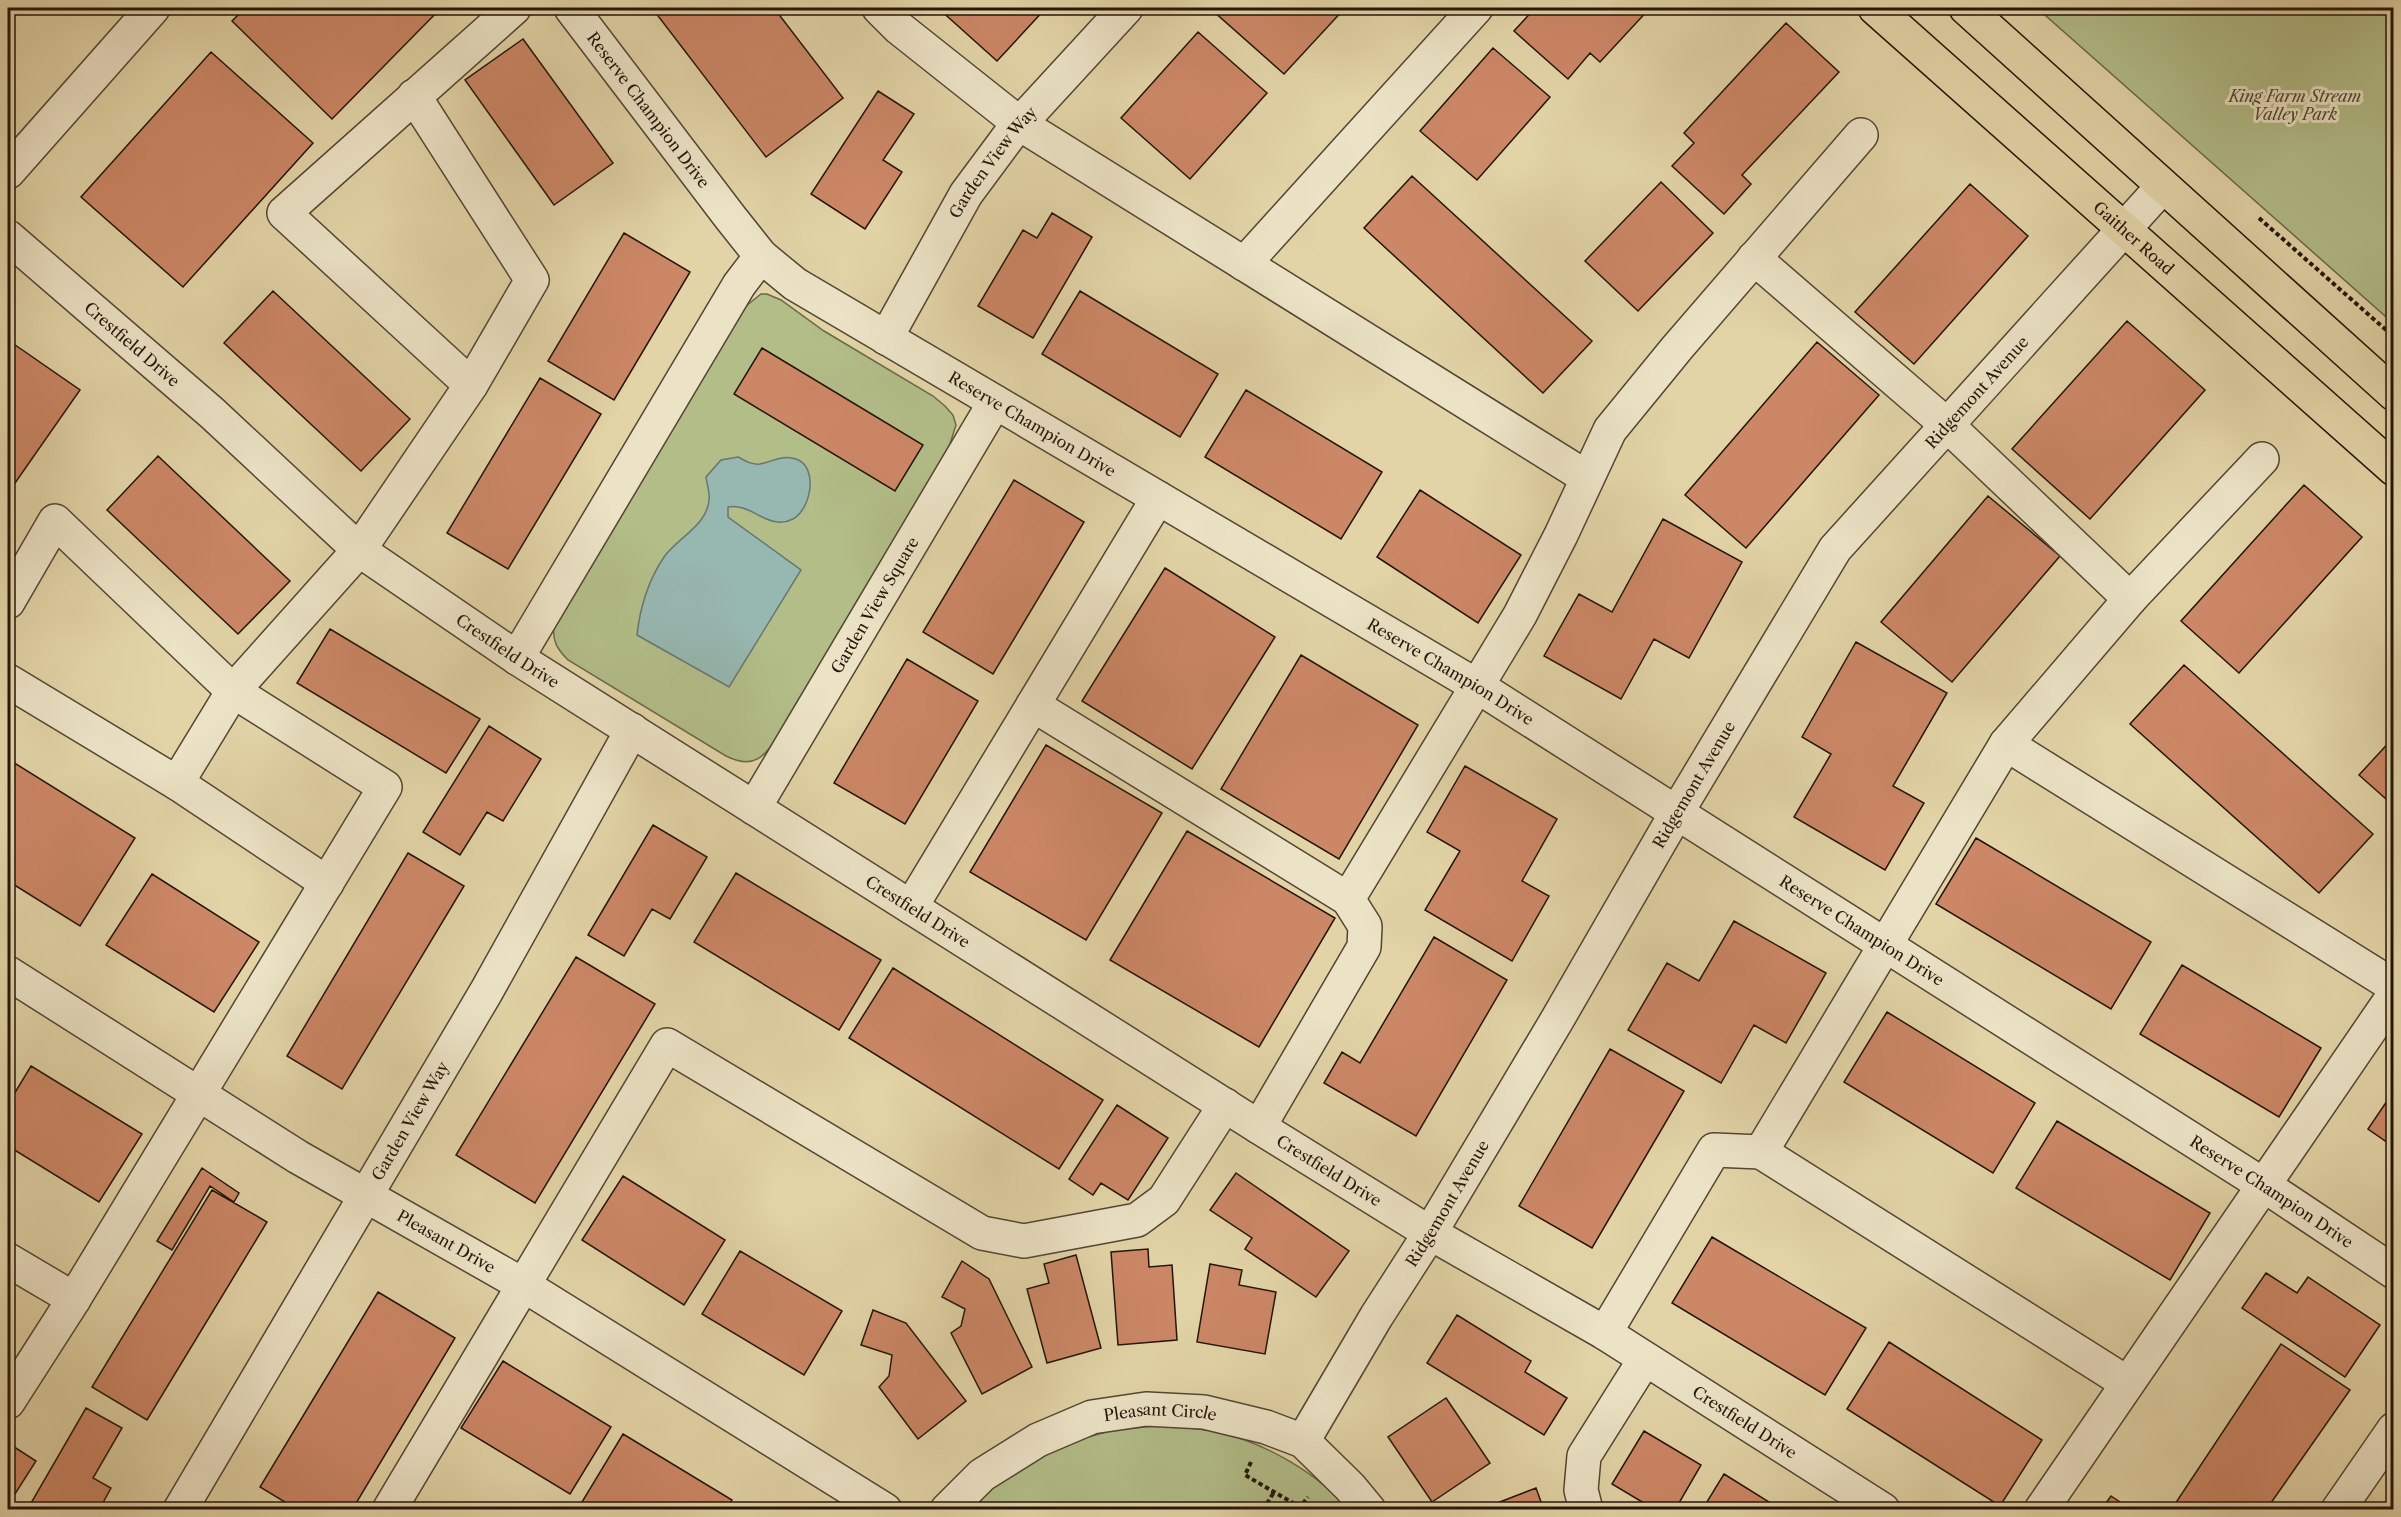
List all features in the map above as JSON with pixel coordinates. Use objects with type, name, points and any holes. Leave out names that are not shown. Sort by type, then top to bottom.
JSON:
[{"type":"main road","name":"Gaither Road","points":[[1875,8],[2394,469]]},
{"type":"main road","points":[[1966,8],[2394,394]]},
{"type":"street","points":[[8,172],[153,8]]},
{"type":"street","points":[[471,386],[284,213],[514,8]]},
{"type":"street","name":"Reserve Champion Drive","points":[[570,8],[761,256],[795,284],[1477,686],[2265,1186],[2394,1272]]},
{"type":"street","points":[[879,8],[899,28],[1020,124],[1586,477]]},
{"type":"street","name":"Garden View Way","points":[[886,338],[966,194],[1020,124],[1126,8]]},
{"type":"street","points":[[1244,264],[1476,8]]},
{"type":"street","points":[[177,783],[233,691],[359,550],[471,386],[532,280],[414,96]]},
{"type":"street","points":[[1348,899],[1520,615],[1610,430],[1861,135]]},
{"type":"street","name":"Ridgemont Avenue","points":[[1303,1441],[1376,1317],[1430,1233],[1677,812],[1835,549],[2163,186]]},
{"type":"street","name":"Crestfield Drive","points":[[8,237],[212,413],[359,550],[517,658],[1259,1127],[1430,1233],[1605,1333],[1882,1509]]},
{"type":"street","points":[[517,658],[739,285],[761,256]]},
{"type":"street","points":[[1754,258],[1947,425],[2130,599]]},
{"type":"street","name":"Garden View Square","points":[[754,808],[995,402]]},
{"type":"street","points":[[1761,1152],[2006,744],[2130,599],[2262,459]]},
{"type":"street","points":[[911,907],[1158,498]]},
{"type":"street","points":[[8,602],[56,521],[233,691],[385,788],[74,1299],[8,1402]]},
{"type":"street","points":[[8,681],[177,783],[327,883]]},
{"type":"street","points":[[1033,705],[1348,899],[1365,926],[1364,947],[1259,1127]]},
{"type":"street","name":"Garden View Way","points":[[180,1509],[486,992],[632,730]]},
{"type":"street","points":[[2006,744],[2394,986]]},
{"type":"street","name":"Pleasant Drive","points":[[8,973],[298,1157],[525,1286],[885,1509]]},
{"type":"street","points":[[2041,1509],[2394,995]]},
{"type":"street","points":[[389,1509],[525,1286],[667,1046],[982,1233],[1024,1241],[1137,1220],[1164,1200],[1225,1105]]},
{"type":"street","points":[[1605,1333],[1714,1150],[1761,1152],[2127,1383]]},
{"type":"street","points":[[8,1260],[74,1299]]},
{"type":"street","points":[[1586,1509],[1581,1490],[1584,1456],[1645,1359]]},
{"type":"street","name":"Pleasant Circle","points":[[947,1509],[982,1475],[1038,1440],[1092,1417],[1146,1409],[1204,1412],[1266,1427],[1303,1441],[1369,1509]]},
{"type":"street","points":[[2338,1509],[2394,1429]]},
{"type":"path","points":[[1253,1456],[1245,1475],[1300,1507],[1314,1490]]},
{"type":"path","points":[[1241,1459],[1250,1463]]},
{"type":"path","points":[[1263,1509],[1274,1492]]},
{"type":"green space","name":"King Farm Stream Valley Park","points":[[2037,8],[2393,8],[2393,323]]},
{"type":"green space","points":[[761,294],[781,300],[824,331],[933,396],[953,415],[956,425],[949,447],[781,732],[764,754],[745,762],[726,756],[568,660],[556,644],[554,625],[746,306]]},
{"type":"green space","points":[[1166,1425],[1217,1432],[1271,1451],[1322,1484],[1348,1510],[970,1510],[996,1485],[1053,1447],[1113,1430]]},
{"type":"water","points":[[738,457],[757,464],[782,458],[796,459],[808,470],[810,488],[808,498],[799,514],[784,522],[768,520],[744,509],[728,507],[728,517],[801,570],[729,687],[637,635],[646,594],[658,566],[670,550],[697,524],[707,509],[709,491],[706,477],[721,460]]},
{"type":"building","points":[[245,8],[441,8],[332,119],[232,21]]},
{"type":"building","points":[[652,8],[774,8],[843,98],[766,157]]},
{"type":"building","points":[[938,8],[1046,8],[997,61]]},
{"type":"building","points":[[1215,8],[1345,8],[1284,74],[1212,10]]},
{"type":"building","points":[[1535,8],[1650,8],[1600,62],[1590,53],[1568,79],[1514,31]]},
{"type":"building","points":[[1786,23],[1839,72],[1742,175],[1751,184],[1724,214],[1672,166],[1694,143],[1684,133]]},
{"type":"building","points":[[1198,32],[1267,93],[1190,179],[1121,118]]},
{"type":"building","points":[[523,39],[613,163],[554,205],[465,80]]},
{"type":"building","points":[[1493,48],[1550,97],[1477,180],[1420,131]]},
{"type":"building","points":[[211,52],[313,143],[183,287],[81,197]]},
{"type":"building","points":[[878,91],[914,114],[883,160],[902,172],[865,229],[811,194]]},
{"type":"building","points":[[1412,176],[1592,341],[1543,393],[1364,228]]},
{"type":"building","points":[[1661,182],[1713,233],[1638,311],[1585,261]]},
{"type":"building","points":[[1970,184],[2028,236],[1914,364],[1855,312]]},
{"type":"building","points":[[1052,213],[1092,237],[1033,338],[978,306],[1023,230],[1037,238]]},
{"type":"building","points":[[624,233],[690,272],[614,400],[548,361]]},
{"type":"building","points":[[273,291],[410,419],[361,471],[224,343]]},
{"type":"building","points":[[1080,291],[1218,374],[1180,437],[1042,354]]},
{"type":"building","points":[[2127,321],[2205,390],[2090,519],[2012,449]]},
{"type":"building","points":[[8,340],[80,390],[8,493]]},
{"type":"building","points":[[1817,342],[1879,395],[1746,548],[1685,495]]},
{"type":"building","points":[[762,348],[923,445],[895,491],[734,394]]},
{"type":"building","points":[[540,378],[601,414],[508,569],[447,533]]},
{"type":"building","points":[[1246,390],[1382,472],[1341,539],[1205,457]]},
{"type":"building","points":[[158,456],[290,581],[238,634],[107,510]]},
{"type":"building","points":[[1014,480],[1084,522],[993,674],[923,632]]},
{"type":"building","points":[[2304,485],[2362,537],[2239,673],[2181,621]]},
{"type":"building","points":[[1420,490],[1521,555],[1478,623],[1377,557]]},
{"type":"building","points":[[1988,496],[2060,556],[1952,682],[1881,622]]},
{"type":"building","points":[[1663,519],[1742,562],[1689,658],[1654,639],[1621,699],[1544,656],[1579,594],[1612,612]]},
{"type":"building","points":[[1165,568],[1275,637],[1192,769],[1082,701]]},
{"type":"building","points":[[330,629],[480,719],[446,773],[297,683]]},
{"type":"building","points":[[1856,642],[1947,693],[1893,786],[1924,803],[1885,870],[1794,817],[1831,754],[1802,737]]},
{"type":"building","points":[[1301,655],[1418,725],[1339,859],[1221,789]]},
{"type":"building","points":[[907,659],[978,701],[905,824],[834,783]]},
{"type":"building","points":[[2184,665],[2373,834],[2319,893],[2130,724]]},
{"type":"building","points":[[489,726],[541,759],[503,821],[487,812],[460,855],[423,832]]},
{"type":"building","points":[[2394,737],[2394,806],[2359,775]]},
{"type":"building","points":[[1046,745],[1162,813],[1086,940],[970,872]]},
{"type":"building","points":[[8,759],[135,838],[80,926],[8,881]]},
{"type":"building","points":[[1465,766],[1557,819],[1522,881],[1549,896],[1512,961],[1425,910],[1460,851],[1427,832]]},
{"type":"building","points":[[653,825],[707,857],[670,919],[652,909],[624,956],[588,935]]},
{"type":"building","points":[[1187,831],[1335,918],[1259,1047],[1110,960]]},
{"type":"building","points":[[1976,838],[2151,942],[2111,1009],[1936,904]]},
{"type":"building","points":[[408,853],[464,886],[342,1089],[287,1056]]},
{"type":"building","points":[[736,873],[881,960],[839,1030],[694,942]]},
{"type":"building","points":[[152,874],[259,942],[214,1012],[106,945]]},
{"type":"building","points":[[1734,921],[1826,973],[1786,1043],[1754,1025],[1721,1083],[1628,1030],[1667,963],[1699,981]]},
{"type":"building","points":[[1434,937],[1507,980],[1416,1136],[1324,1083],[1342,1052],[1360,1063]]},
{"type":"building","points":[[576,957],[655,1004],[535,1203],[456,1155]]},
{"type":"building","points":[[2182,965],[2321,1048],[2279,1117],[2140,1034]]},
{"type":"building","points":[[893,968],[1103,1100],[1059,1169],[849,1038]]},
{"type":"building","points":[[1887,1012],[2035,1103],[1993,1173],[1844,1082]]},
{"type":"building","points":[[1610,1049],[1684,1091],[1592,1248],[1519,1206]]},
{"type":"building","points":[[31,1066],[142,1134],[99,1202],[8,1146],[8,1104]]},
{"type":"building","points":[[2387,1101],[2394,1105],[2394,1147],[2368,1129]]},
{"type":"building","points":[[1117,1105],[1168,1138],[1128,1200],[1101,1183],[1093,1195],[1069,1179]]},
{"type":"building","points":[[2057,1121],[2210,1213],[2170,1280],[2016,1188]]},
{"type":"building","points":[[202,1168],[239,1193],[234,1202],[210,1186],[172,1250],[157,1241]]},
{"type":"building","points":[[1236,1173],[1349,1251],[1316,1297],[1245,1249],[1252,1238],[1210,1210]]},
{"type":"building","points":[[623,1176],[725,1240],[684,1305],[582,1240]]},
{"type":"building","points":[[212,1190],[267,1222],[147,1420],[92,1387]]},
{"type":"building","points":[[1712,1237],[1866,1328],[1825,1395],[1672,1303]]},
{"type":"building","points":[[1148,1249],[1149,1267],[1172,1265],[1177,1340],[1118,1345],[1111,1252]]},
{"type":"building","points":[[740,1251],[842,1311],[804,1375],[702,1314]]},
{"type":"building","points":[[1076,1255],[1101,1348],[1047,1363],[1027,1289],[1049,1283],[1044,1264]]},
{"type":"building","points":[[962,1261],[989,1279],[1032,1367],[982,1394],[951,1333],[961,1326],[965,1309],[942,1297]]},
{"type":"building","points":[[1210,1264],[1242,1270],[1239,1285],[1276,1292],[1265,1354],[1197,1342]]},
{"type":"building","points":[[2266,1273],[2297,1293],[2308,1277],[2380,1325],[2345,1377],[2242,1308]]},
{"type":"building","points":[[378,1292],[455,1338],[352,1510],[298,1510],[260,1487]]},
{"type":"building","points":[[873,1310],[906,1323],[966,1401],[918,1439],[879,1387],[889,1376],[892,1355],[861,1345]]},
{"type":"building","points":[[1457,1315],[1531,1361],[1525,1372],[1567,1398],[1544,1435],[1427,1363]]},
{"type":"building","points":[[1889,1342],[2042,1440],[2000,1506],[1847,1409]]},
{"type":"building","points":[[2281,1344],[2350,1390],[2266,1510],[2171,1510]]},
{"type":"building","points":[[503,1361],[611,1427],[570,1494],[461,1428]]},
{"type":"building","points":[[1446,1398],[1490,1463],[1432,1502],[1388,1437]]},
{"type":"building","points":[[86,1408],[122,1428],[93,1478],[111,1488],[99,1510],[27,1510]]},
{"type":"building","points":[[1644,1431],[1701,1465],[1675,1510],[1640,1510],[1644,1503],[1612,1484]]},
{"type":"building","points":[[623,1434],[732,1500],[726,1510],[595,1510],[582,1502]]},
{"type":"building","points":[[8,1443],[36,1461],[8,1505]]},
{"type":"building","points":[[1724,1474],[1782,1510],[1702,1510]]},
{"type":"building","points":[[1536,1488],[1544,1510],[1479,1510]]},
{"type":"building","points":[[2111,1496],[2132,1510],[2101,1510]]}]
